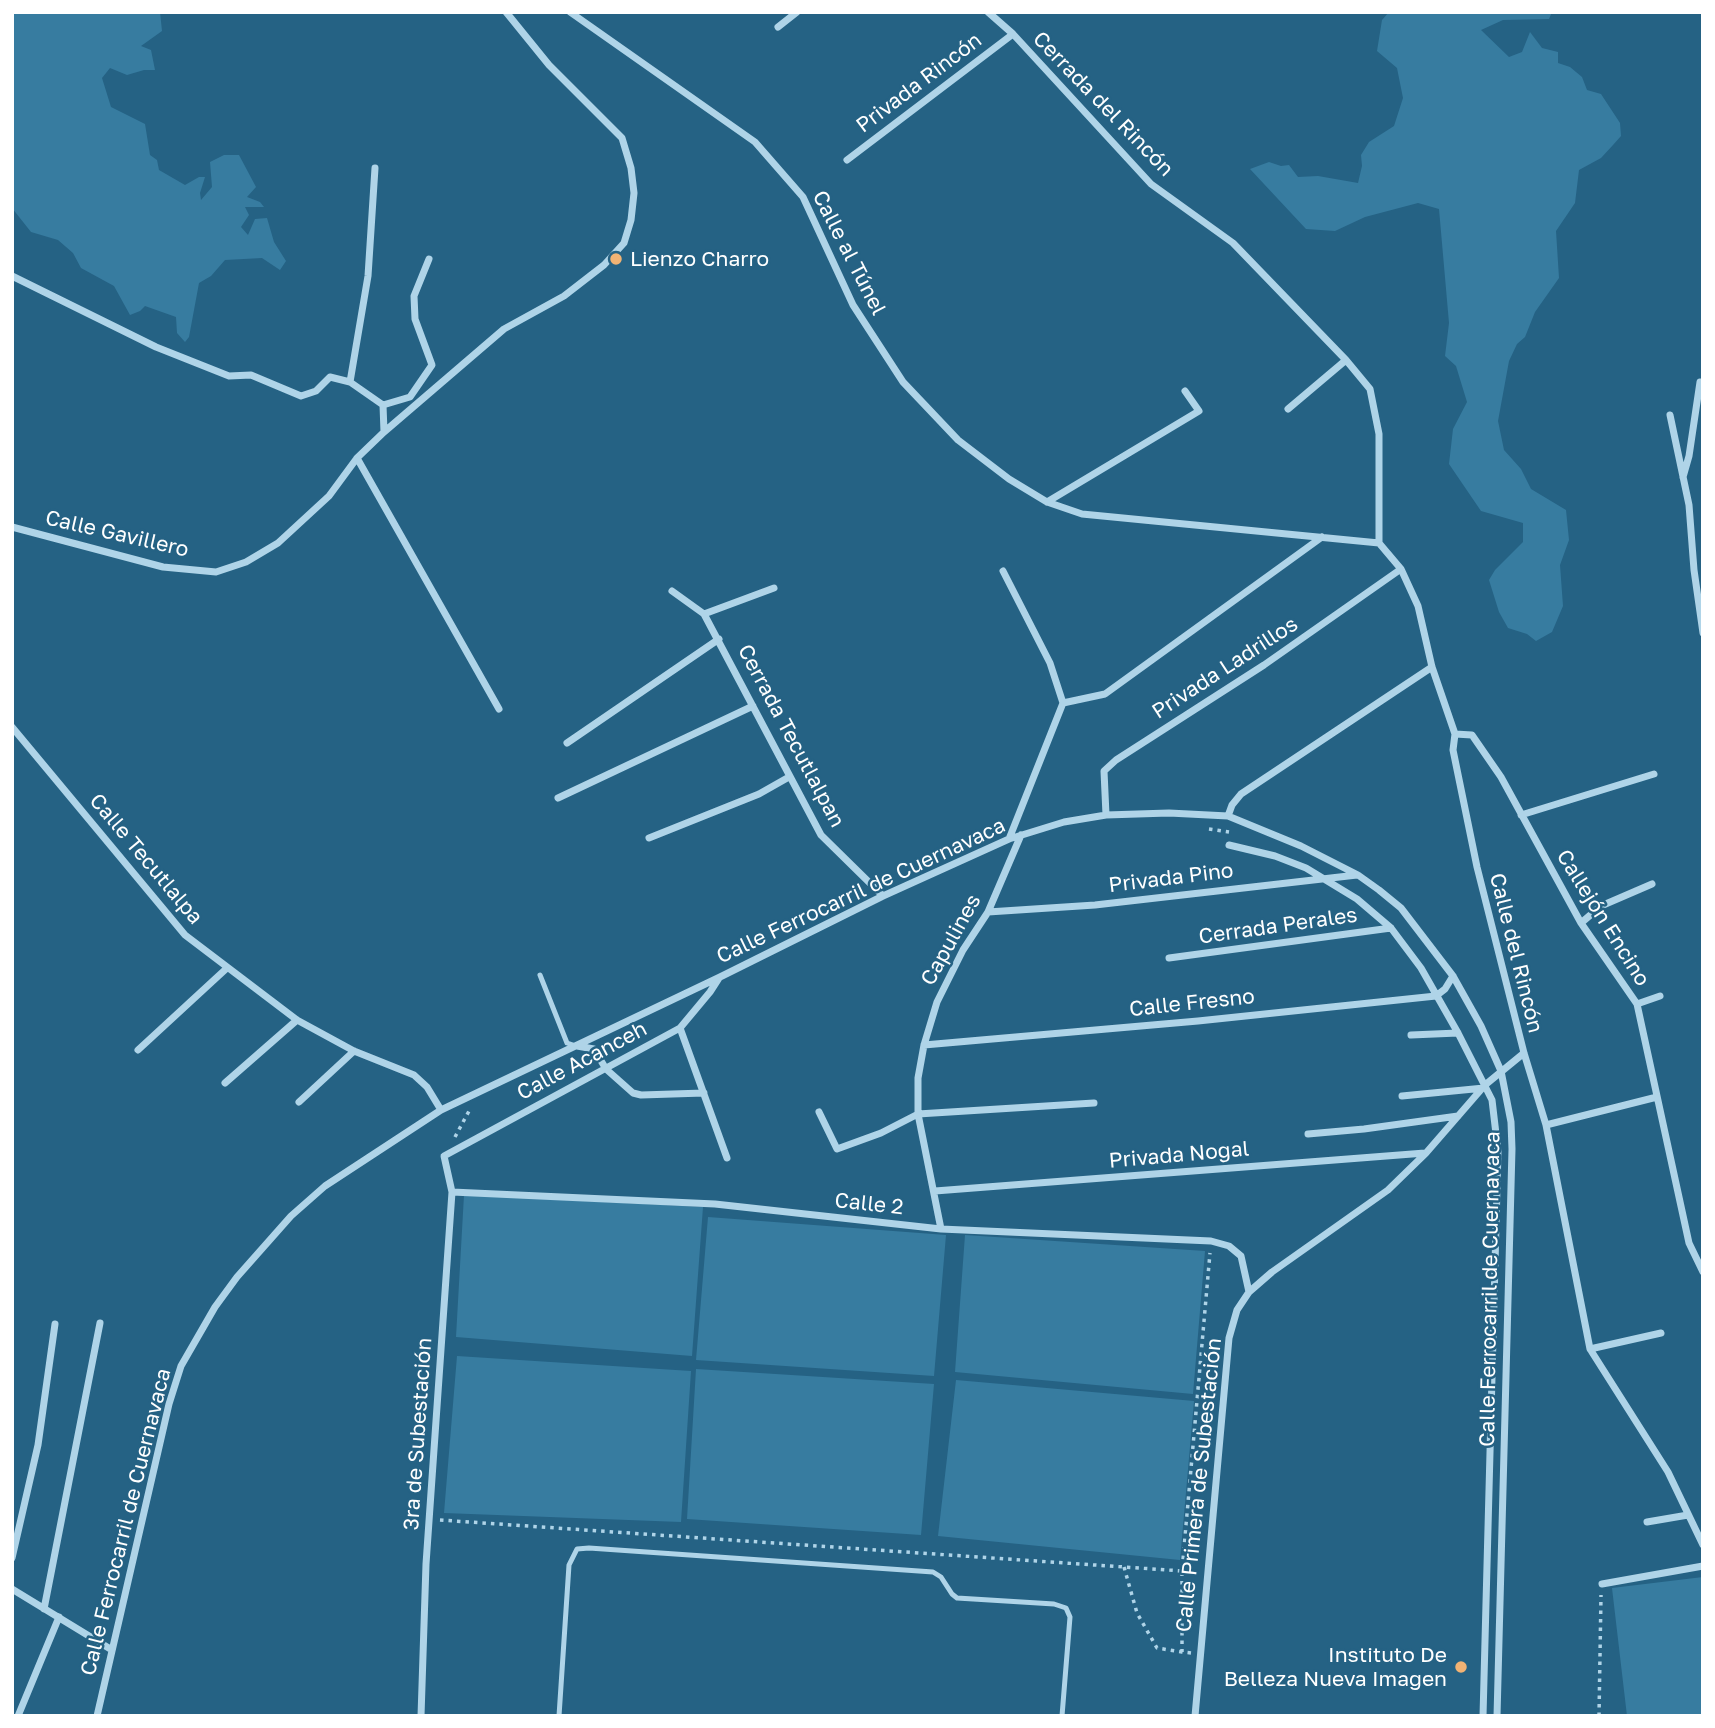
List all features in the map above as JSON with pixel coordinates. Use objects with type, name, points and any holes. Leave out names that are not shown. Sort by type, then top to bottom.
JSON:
[{"type":"street","points":[[384,432],[504,329],[564,296],[604,265],[624,243],[631,220],[634,193],[631,168],[622,138],[549,65],[506,12]]},
{"type":"street","name":"Calle al Túnel","points":[[570,12],[755,142],[803,197],[853,305],[903,382],[958,440],[1009,479],[1047,502],[1082,514],[1378,543]]},
{"type":"street","points":[[778,27],[797,12]]},
{"type":"street","name":"Cerrada del Rincón","points":[[988,12],[1013,34],[1151,184],[1233,243],[1346,360]]},
{"type":"street","name":"Privada Rincón","points":[[847,160],[1013,34]]},
{"type":"street","points":[[350,382],[368,276],[375,168]]},
{"type":"street","points":[[383,405],[410,397],[432,365],[415,319],[414,296],[429,259]]},
{"type":"street","points":[[12,276],[156,347],[229,376],[251,375],[301,396],[316,391],[330,377],[350,382],[383,405]]},
{"type":"street","points":[[1288,409],[1346,360],[1370,389],[1379,434],[1378,543]]},
{"type":"street","points":[[1683,478],[1700,382]]},
{"type":"street","points":[[1047,502],[1199,411],[1185,391]]},
{"type":"street","points":[[383,405],[384,432]]},
{"type":"street","points":[[1670,415],[1689,505],[1703,633]]},
{"type":"street","name":"Calle Gavillero","points":[[12,527],[163,567],[216,572],[246,562],[278,543],[329,496],[357,458],[384,432]]},
{"type":"street","points":[[357,458],[499,709]]},
{"type":"street","points":[[1063,703],[1105,694],[1323,537]]},
{"type":"street","name":"Calle del Rincón","points":[[1378,543],[1401,569],[1418,606],[1432,667],[1455,734],[1453,750],[1476,867],[1524,1053],[1546,1125],[1590,1349],[1668,1472],[1703,1545]]},
{"type":"street","name":"Privada Ladrillos","points":[[1106,815],[1104,771],[1116,760],[1264,665],[1401,569]]},
{"type":"street","points":[[1003,571],[1050,663],[1063,703],[1009,839]]},
{"type":"street","points":[[704,614],[774,588]]},
{"type":"street","name":"Cerrada Tecutlalpan","points":[[672,591],[704,614],[821,835],[883,896]]},
{"type":"street","points":[[567,744],[719,639]]},
{"type":"street","points":[[1228,817],[1232,804],[1241,794],[1432,667]]},
{"type":"street","points":[[558,798],[753,706]]},
{"type":"street","name":"Calle Tecutlalpa","points":[[12,727],[185,935],[297,1020],[354,1051],[414,1075],[427,1087],[441,1110]]},
{"type":"street","name":"Callejón Encino","points":[[1455,734],[1472,736],[1502,777],[1581,923],[1637,1004],[1689,1243],[1703,1272]]},
{"type":"street","points":[[1521,815],[1654,774]]},
{"type":"street","points":[[649,838],[760,794],[789,777]]},
{"type":"street","name":"Calle Ferrocarril de Cuernavaca","points":[[97,1716],[169,1404],[181,1366],[203,1325],[237,1277],[291,1216],[325,1185],[441,1110],[883,896],[1009,839],[1064,822],[1106,815],[1169,813],[1228,817],[1301,846],[1358,875],[1401,908],[1453,976],[1481,1026],[1501,1071],[1511,1122],[1512,1149],[1497,1716]]},
{"type":"street","name":"Capulines","points":[[941,1229],[918,1114],[918,1078],[924,1045],[937,1002],[963,950],[988,912],[1021,835]]},
{"type":"street","name":"Calle Ferrocarril de Cuernavaca","points":[[1229,845],[1275,856],[1325,878],[1357,899],[1391,928],[1421,968],[1492,1100],[1498,1151],[1483,1716]]},
{"type":"street","name":"Privada Pino","points":[[988,912],[1095,905],[1358,875]]},
{"type":"street","points":[[1581,923],[1601,906],[1653,884]]},
{"type":"street","name":"Cerrada Perales","points":[[1169,958],[1391,928]]},
{"type":"street","points":[[138,1050],[227,968]]},
{"type":"street","points":[[1436,996],[1445,989],[1453,976]]},
{"type":"street","name":"Calle Acanceh","points":[[443,1156],[680,1028],[720,977]]},
{"type":"street","name":"Calle Fresno","points":[[924,1045],[1198,1021],[1436,996]]},
{"type":"street","points":[[1637,1004],[1660,996]]},
{"type":"street","points":[[225,1083],[297,1020]]},
{"type":"street","points":[[680,1028],[727,1158]]},
{"type":"street","points":[[1411,1035],[1458,1033]]},
{"type":"street","points":[[576,1046],[594,1049],[606,1069],[633,1093],[704,1093]]},
{"type":"street","points":[[299,1102],[354,1051]]},
{"type":"street","name":"Calle Primera de Subestación","points":[[1195,1716],[1230,1338],[1237,1310],[1249,1292],[1272,1272],[1388,1190],[1426,1153],[1485,1087],[1524,1053]]},
{"type":"street","points":[[1402,1096],[1485,1087]]},
{"type":"street","points":[[1546,1125],[1657,1097]]},
{"type":"street","points":[[819,1112],[837,1149],[881,1133],[918,1114],[1094,1103]]},
{"type":"street","points":[[1308,1134],[1459,1116]]},
{"type":"street","name":"Privada Nogal","points":[[935,1191],[1426,1153]]},
{"type":"street","name":"3ra de Subestación","points":[[421,1716],[430,1519],[452,1192],[443,1156]]},
{"type":"street","name":"Calle 2","points":[[452,1192],[715,1205],[941,1229],[1211,1241],[1229,1245],[1241,1256],[1249,1292]]},
{"type":"street","points":[[44,1609],[100,1323]]},
{"type":"street","points":[[12,1558],[38,1445],[55,1324]]},
{"type":"street","points":[[1590,1349],[1661,1333]]},
{"type":"street","points":[[1647,1522],[1688,1515]]},
{"type":"street","points":[[1602,1584],[1703,1566]]},
{"type":"street","points":[[12,1600],[14,1590],[112,1650]]},
{"type":"street","points":[[18,1716],[59,1617]]},
{"type":"lane","points":[[540,975],[567,1043],[576,1046]]},
{"type":"lane","points":[[559,1716],[569,1564],[577,1549],[589,1548],[933,1572],[941,1577],[951,1594],[957,1598],[1054,1604],[1066,1608],[1070,1617],[1062,1716]]},
{"type":"path","points":[[459,1117],[470,1111]]},
{"type":"path","points":[[1182,1652],[1182,1571],[1211,1241]]},
{"type":"path","points":[[430,1519],[1182,1571]]},
{"type":"path","points":[[1124,1567],[1137,1613],[1157,1648],[1201,1655]]},
{"type":"path","points":[[1599,1716],[1602,1584]]},
{"type":"shaded area","points":[[12,12],[160,12],[162,31],[141,46],[151,50],[155,70],[127,75],[110,68],[102,78],[111,107],[145,124],[150,155],[157,160],[159,170],[185,185],[199,177],[205,177],[200,193],[201,200],[212,187],[210,162],[224,155],[239,155],[256,187],[247,197],[260,202],[264,207],[245,207],[249,215],[241,227],[248,235],[255,219],[267,218],[274,242],[286,261],[280,270],[262,258],[225,260],[211,276],[199,283],[189,337],[185,342],[177,333],[176,317],[145,306],[130,315],[114,286],[81,268],[73,253],[58,240],[31,232],[12,208]]},
{"type":"shaded area","points":[[1389,12],[1552,12],[1549,19],[1503,20],[1481,30],[1509,57],[1522,52],[1530,32],[1542,48],[1558,52],[1558,63],[1570,67],[1582,77],[1587,90],[1601,94],[1620,123],[1621,136],[1601,158],[1579,170],[1575,203],[1556,231],[1559,278],[1535,312],[1525,337],[1517,344],[1509,361],[1498,421],[1504,450],[1521,469],[1531,489],[1566,510],[1569,540],[1560,565],[1563,606],[1552,632],[1536,641],[1527,634],[1508,628],[1499,612],[1489,580],[1495,570],[1523,542],[1523,523],[1481,511],[1449,464],[1453,429],[1467,402],[1456,366],[1445,356],[1449,323],[1439,209],[1418,203],[1365,217],[1335,231],[1306,229],[1250,169],[1269,162],[1281,166],[1289,165],[1298,177],[1318,176],[1358,183],[1362,166],[1361,155],[1369,142],[1394,126],[1403,98],[1397,68],[1377,51],[1382,20]]},
{"type":"shaded area","points":[[464,1195],[703,1207],[692,1356],[456,1337]]},
{"type":"shaded area","points":[[708,1217],[946,1235],[934,1376],[696,1360]]},
{"type":"shaded area","points":[[965,1235],[1205,1251],[1193,1394],[955,1372]]},
{"type":"shaded area","points":[[457,1356],[691,1371],[681,1522],[444,1513]]},
{"type":"shaded area","points":[[696,1369],[934,1384],[921,1535],[687,1519]]},
{"type":"shaded area","points":[[956,1380],[1194,1401],[1180,1560],[938,1536]]},
{"type":"shaded area","points":[[1703,1577],[1703,1716],[1627,1716],[1612,1588]]},
{"type":"place","name":"Lienzo Charro","points":[[616,259]]},
{"type":"place","name":"Instituto De Belleza Nueva Imagen","points":[[1461,1667]]}]
